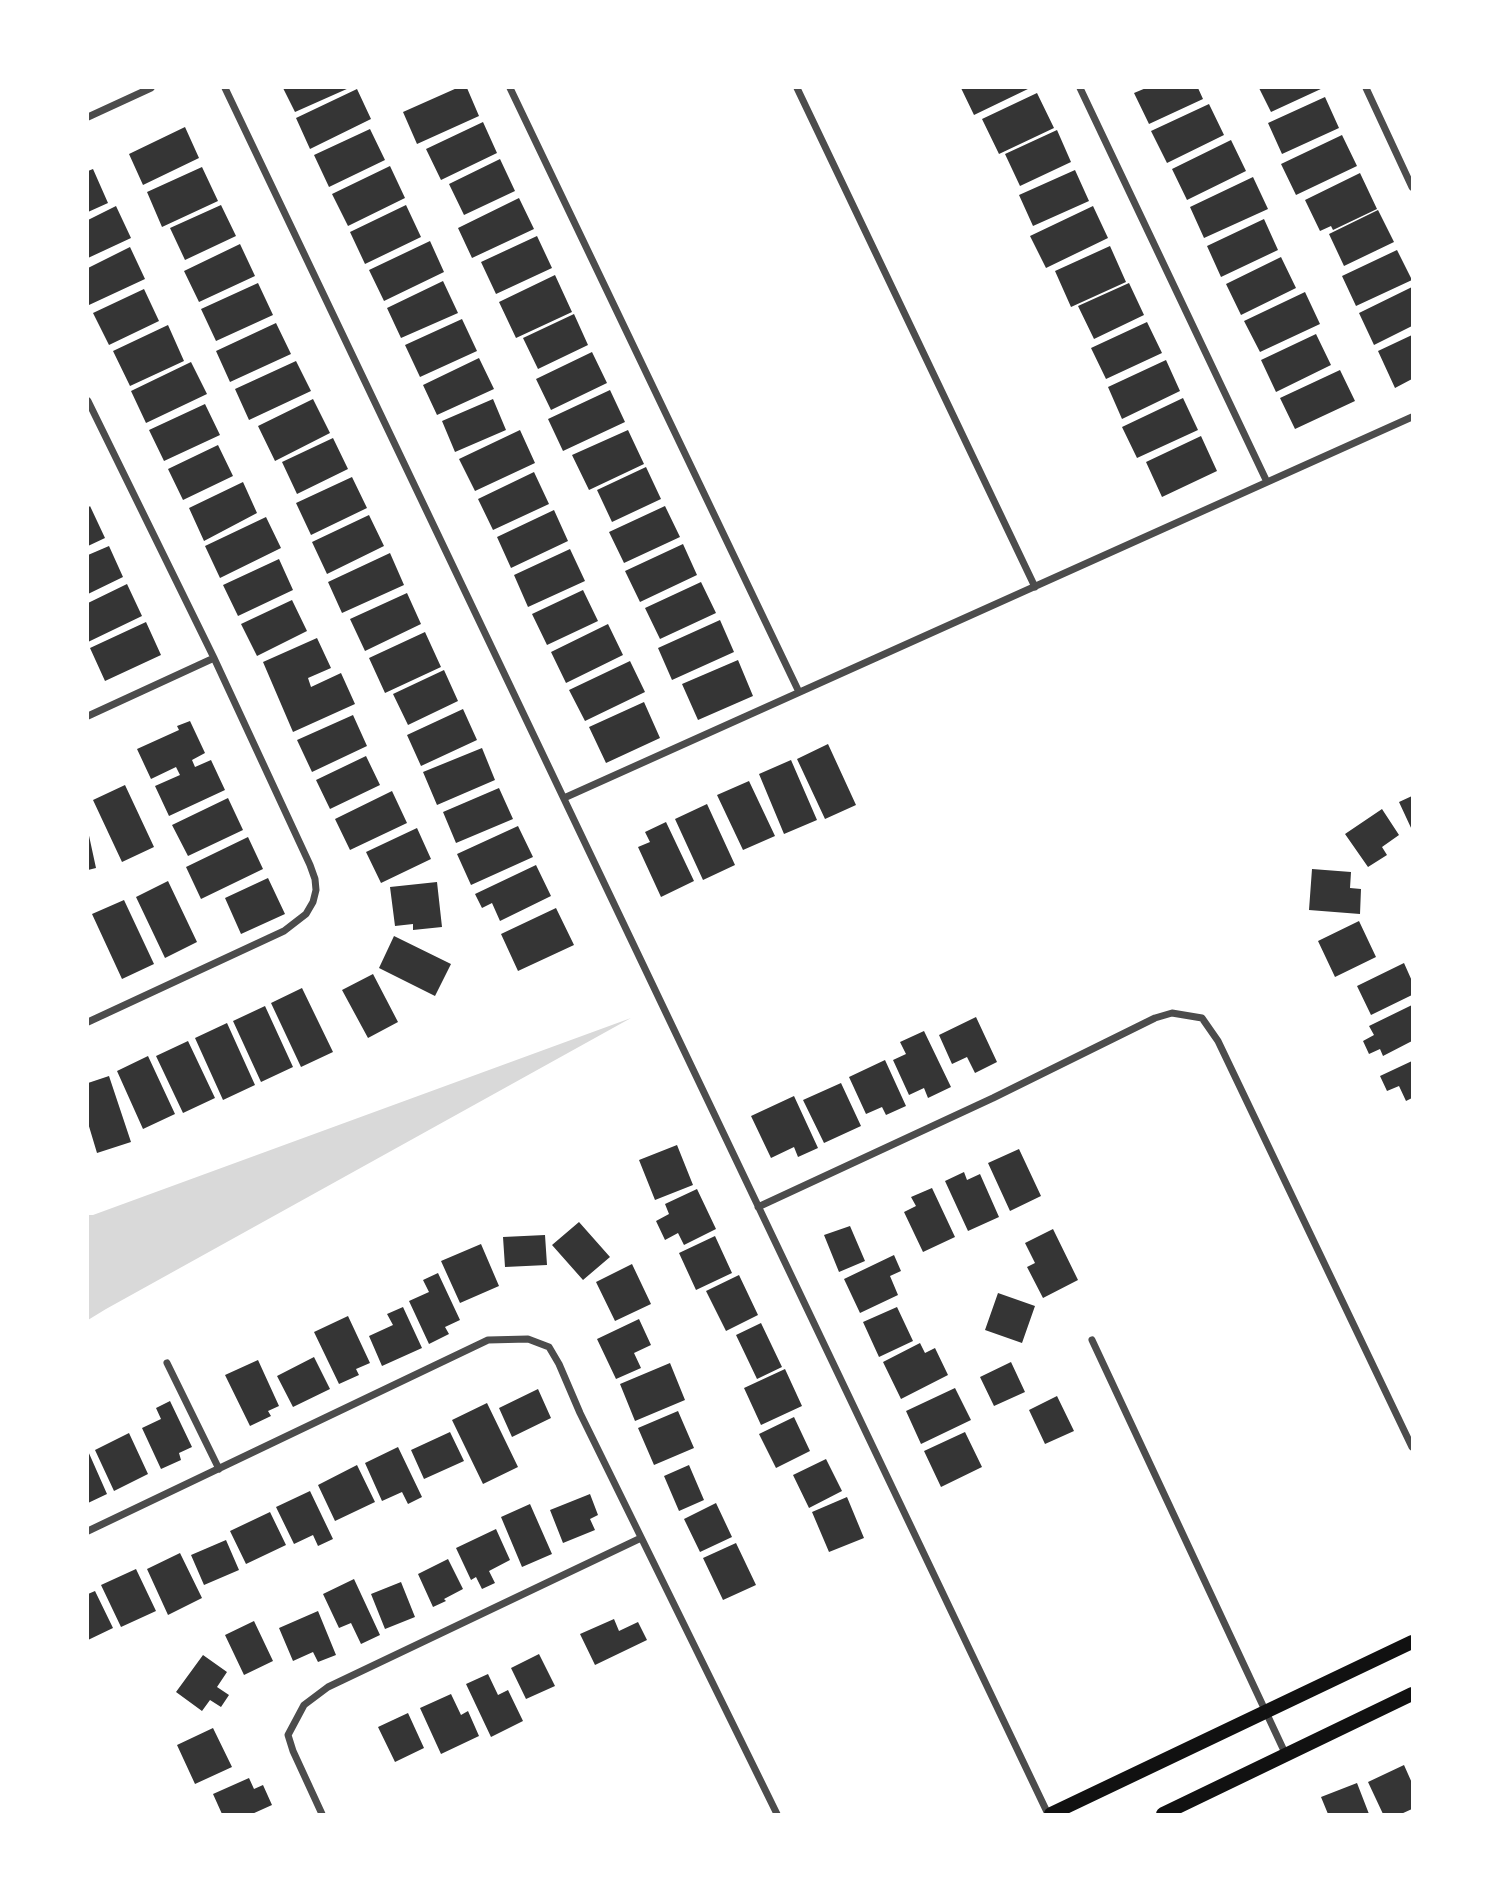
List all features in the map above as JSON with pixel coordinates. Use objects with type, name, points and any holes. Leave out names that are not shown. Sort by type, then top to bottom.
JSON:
[{"type":"main road","points":[[1049,1815],[1266,1714],[1412,1642]]},
{"type":"main road","points":[[1163,1815],[1412,1694]]},
{"type":"street","points":[[88,117],[151,88]]},
{"type":"street","points":[[225,88],[1049,1815]]},
{"type":"street","points":[[510,88],[799,692]]},
{"type":"street","points":[[797,88],[1035,587]]},
{"type":"street","points":[[1080,88],[1267,482]]},
{"type":"street","points":[[1366,88],[1412,187]]},
{"type":"street","points":[[88,402],[214,658],[310,865],[316,890],[306,914],[284,931],[88,1022]]},
{"type":"street","points":[[564,798],[1412,417]]},
{"type":"street","points":[[88,716],[214,658]]},
{"type":"street","points":[[758,1206],[993,1098],[1155,1018],[1172,1013],[1202,1018],[1212,1032],[1412,1447]]},
{"type":"street","points":[[88,1531],[488,1340],[523,1339],[549,1347],[777,1815]]},
{"type":"street","points":[[1092,1340],[1286,1755]]},
{"type":"street","points":[[167,1363],[219,1469]]},
{"type":"street","points":[[323,1815],[288,1735],[304,1705],[328,1688],[641,1538]]},
{"type":"shaded area","points":[[631,1018],[106,1309],[88,1320],[88,1215]]},
{"type":"building","points":[[283,88],[349,88],[295,112]]},
{"type":"building","points":[[457,88],[467,88],[479,116],[417,144],[403,112]]},
{"type":"building","points":[[961,88],[1030,88],[974,115]]},
{"type":"building","points":[[1146,88],[1198,88],[1203,99],[1149,124],[1134,93]]},
{"type":"building","points":[[1259,88],[1323,88],[1271,112]]},
{"type":"building","points":[[357,89],[371,119],[310,149],[296,118]]},
{"type":"building","points":[[1037,93],[1054,128],[999,154],[982,119]]},
{"type":"building","points":[[1325,97],[1339,128],[1282,154],[1268,123]]},
{"type":"building","points":[[1209,104],[1224,135],[1167,163],[1151,131]]},
{"type":"building","points":[[483,122],[497,153],[441,180],[426,149]]},
{"type":"building","points":[[185,127],[199,158],[143,185],[129,154]]},
{"type":"building","points":[[370,129],[385,160],[329,187],[314,155]]},
{"type":"building","points":[[1057,130],[1071,162],[1020,186],[1005,154]]},
{"type":"building","points":[[1342,135],[1357,166],[1296,195],[1281,164]]},
{"type":"building","points":[[1231,140],[1246,171],[1187,200],[1172,169]]},
{"type":"building","points":[[500,159],[515,191],[464,215],[449,184]]},
{"type":"building","points":[[390,166],[405,198],[348,226],[332,194]]},
{"type":"building","points":[[202,167],[218,201],[162,227],[147,192]]},
{"type":"building","points":[[93,169],[108,203],[88,212],[88,171]]},
{"type":"building","points":[[1075,170],[1089,201],[1033,226],[1019,195]]},
{"type":"building","points":[[1360,173],[1377,209],[1333,230],[1331,226],[1320,231],[1305,200]]},
{"type":"building","points":[[1253,177],[1268,209],[1204,238],[1190,207]]},
{"type":"building","points":[[519,198],[534,229],[472,258],[458,228]]},
{"type":"building","points":[[221,205],[236,236],[185,260],[170,228]]},
{"type":"building","points":[[406,205],[421,237],[365,264],[350,232]]},
{"type":"building","points":[[116,206],[131,238],[88,258],[88,220]]},
{"type":"building","points":[[1093,206],[1108,238],[1046,268],[1030,236]]},
{"type":"building","points":[[1378,210],[1394,242],[1344,266],[1329,234]]},
{"type":"building","points":[[1264,219],[1278,250],[1221,277],[1207,246]]},
{"type":"building","points":[[537,236],[552,268],[496,294],[481,262]]},
{"type":"building","points":[[430,241],[444,272],[384,301],[369,270]]},
{"type":"building","points":[[240,244],[255,276],[199,302],[184,271]]},
{"type":"building","points":[[1110,246],[1126,282],[1071,307],[1055,271]]},
{"type":"building","points":[[130,247],[145,279],[89,305],[88,268]]},
{"type":"building","points":[[1397,250],[1412,280],[1356,306],[1342,276]]},
{"type":"building","points":[[1281,257],[1296,288],[1241,315],[1226,284]]},
{"type":"building","points":[[555,275],[572,312],[516,338],[499,302]]},
{"type":"building","points":[[443,281],[458,313],[401,338],[387,308]]},
{"type":"building","points":[[258,283],[273,315],[216,341],[201,309]]},
{"type":"building","points":[[1129,283],[1144,315],[1094,339],[1078,306]]},
{"type":"building","points":[[1412,287],[1412,326],[1374,345],[1359,313]]},
{"type":"building","points":[[144,289],[159,321],[109,345],[93,313]]},
{"type":"building","points":[[1305,292],[1320,324],[1260,352],[1244,321]]},
{"type":"building","points":[[574,314],[588,345],[538,369],[523,338]]},
{"type":"building","points":[[462,319],[477,351],[420,377],[405,345]]},
{"type":"building","points":[[1147,322],[1162,353],[1106,379],[1091,348]]},
{"type":"building","points":[[276,323],[291,354],[230,382],[216,351]]},
{"type":"building","points":[[168,325],[184,361],[130,386],[113,351]]},
{"type":"building","points":[[1316,334],[1331,365],[1276,392],[1261,360]]},
{"type":"building","points":[[1412,335],[1412,379],[1395,388],[1378,351]]},
{"type":"building","points":[[592,352],[607,383],[551,410],[536,379]]},
{"type":"building","points":[[479,358],[494,389],[437,415],[423,385]]},
{"type":"building","points":[[1166,360],[1180,391],[1122,419],[1108,387]]},
{"type":"building","points":[[296,361],[311,391],[249,420],[235,389]]},
{"type":"building","points":[[191,362],[207,394],[146,423],[131,391]]},
{"type":"building","points":[[1340,370],[1355,401],[1295,429],[1280,398]]},
{"type":"building","points":[[610,390],[625,422],[563,451],[548,419]]},
{"type":"building","points":[[1183,398],[1198,430],[1137,458],[1122,427]]},
{"type":"building","points":[[313,399],[330,433],[275,461],[258,426]]},
{"type":"building","points":[[493,399],[506,430],[455,452],[442,421]]},
{"type":"building","points":[[205,404],[220,435],[164,461],[149,430]]},
{"type":"building","points":[[520,430],[535,463],[475,491],[459,459]]},
{"type":"building","points":[[628,430],[644,464],[589,490],[572,455]]},
{"type":"building","points":[[1201,436],[1217,471],[1162,497],[1146,462]]},
{"type":"building","points":[[333,438],[348,469],[297,494],[282,462]]},
{"type":"building","points":[[218,445],[233,476],[183,500],[168,469]]},
{"type":"building","points":[[646,467],[661,499],[612,522],[597,490]]},
{"type":"building","points":[[534,472],[549,504],[493,530],[478,499]]},
{"type":"building","points":[[352,477],[367,508],[311,535],[296,503]]},
{"type":"building","points":[[243,482],[257,513],[204,541],[189,508]]},
{"type":"building","points":[[90,506],[105,538],[88,546],[88,508]]},
{"type":"building","points":[[665,506],[680,537],[624,563],[609,532]]},
{"type":"building","points":[[554,510],[568,541],[511,568],[497,537]]},
{"type":"building","points":[[369,515],[384,546],[327,574],[312,542]]},
{"type":"building","points":[[266,517],[281,548],[220,578],[205,546]]},
{"type":"building","points":[[683,544],[697,575],[640,602],[625,571]]},
{"type":"building","points":[[109,546],[123,577],[88,594],[88,555]]},
{"type":"building","points":[[570,549],[585,581],[528,607],[514,575]]},
{"type":"building","points":[[390,553],[404,585],[342,613],[328,582]]},
{"type":"building","points":[[279,559],[293,590],[238,616],[223,585]]},
{"type":"building","points":[[701,582],[716,613],[660,639],[645,608]]},
{"type":"building","points":[[127,584],[142,616],[88,642],[88,603]]},
{"type":"building","points":[[583,590],[598,621],[547,645],[532,614]]},
{"type":"building","points":[[407,593],[421,624],[365,651],[350,619]]},
{"type":"building","points":[[292,600],[307,631],[257,656],[241,624]]},
{"type":"building","points":[[720,620],[734,652],[672,680],[658,648]]},
{"type":"building","points":[[146,622],[161,655],[105,681],[90,648]]},
{"type":"building","points":[[608,624],[623,655],[566,683],[551,652]]},
{"type":"building","points":[[425,632],[441,667],[385,693],[369,658]]},
{"type":"building","points":[[317,638],[331,668],[308,678],[311,687],[341,673],[355,704],[293,732],[263,662]]},
{"type":"building","points":[[738,660],[753,696],[698,720],[682,684]]},
{"type":"building","points":[[630,661],[645,692],[585,721],[569,690]]},
{"type":"building","points":[[444,670],[458,701],[408,725],[393,694]]},
{"type":"building","points":[[644,702],[660,738],[606,763],[589,727]]},
{"type":"building","points":[[463,709],[477,740],[421,766],[407,735]]},
{"type":"building","points":[[353,715],[367,746],[312,772],[297,740]]},
{"type":"building","points":[[190,721],[205,753],[192,760],[195,767],[211,760],[225,790],[169,816],[155,786],[180,775],[176,767],[151,779],[137,749],[179,730],[177,726]]},
{"type":"building","points":[[828,744],[856,805],[825,819],[797,759]]},
{"type":"building","points":[[482,748],[495,780],[437,805],[423,772]]},
{"type":"building","points":[[366,756],[380,785],[330,809],[316,780]]},
{"type":"building","points":[[791,760],[817,820],[784,834],[759,774]]},
{"type":"building","points":[[749,781],[775,836],[743,850],[717,795]]},
{"type":"building","points":[[125,785],[154,847],[122,862],[93,800]]},
{"type":"building","points":[[499,788],[513,819],[456,843],[443,812]]},
{"type":"building","points":[[392,791],[407,823],[350,850],[335,819]]},
{"type":"building","points":[[1412,796],[1412,830],[1399,802]]},
{"type":"building","points":[[228,798],[243,830],[188,856],[172,825]]},
{"type":"building","points":[[707,804],[735,865],[703,880],[675,819]]},
{"type":"building","points":[[1382,809],[1399,835],[1382,847],[1387,855],[1368,867],[1345,834]]},
{"type":"building","points":[[666,822],[694,881],[661,897],[638,847],[650,842],[645,832]]},
{"type":"building","points":[[518,826],[533,857],[471,885],[457,854]]},
{"type":"building","points":[[417,828],[431,859],[381,883],[366,852]]},
{"type":"building","points":[[88,831],[96,868],[88,870]]},
{"type":"building","points":[[248,837],[263,869],[201,899],[186,867]]},
{"type":"building","points":[[536,865],[551,896],[500,921],[492,903],[482,908],[475,894]]},
{"type":"building","points":[[1312,869],[1351,872],[1350,888],[1361,889],[1360,914],[1309,910]]},
{"type":"building","points":[[268,878],[285,914],[241,934],[225,898]]},
{"type":"building","points":[[168,881],[197,942],[165,958],[136,897]]},
{"type":"building","points":[[437,882],[442,927],[413,930],[413,924],[395,926],[390,887]]},
{"type":"building","points":[[124,900],[154,964],[122,979],[92,914]]},
{"type":"building","points":[[556,908],[574,945],[518,971],[501,934]]},
{"type":"building","points":[[1359,921],[1376,957],[1335,977],[1318,941]]},
{"type":"building","points":[[394,936],[451,964],[435,996],[379,968]]},
{"type":"building","points":[[1404,963],[1412,981],[1412,995],[1371,1015],[1357,986]]},
{"type":"building","points":[[373,974],[398,1022],[368,1038],[342,990]]},
{"type":"building","points":[[302,988],[333,1052],[301,1067],[271,1003]]},
{"type":"building","points":[[1412,1005],[1412,1041],[1383,1056],[1380,1049],[1369,1054],[1363,1041],[1374,1035],[1369,1026]]},
{"type":"building","points":[[265,1006],[293,1067],[261,1082],[233,1021]]},
{"type":"building","points":[[976,1017],[997,1062],[975,1073],[967,1057],[952,1064],[939,1035]]},
{"type":"building","points":[[227,1023],[255,1085],[223,1100],[195,1038]]},
{"type":"building","points":[[924,1031],[951,1087],[928,1098],[924,1088],[909,1095],[893,1060],[906,1054],[900,1042]]},
{"type":"building","points":[[188,1041],[215,1098],[183,1113],[156,1056]]},
{"type":"building","points":[[148,1056],[175,1114],[143,1129],[117,1071]]},
{"type":"building","points":[[885,1060],[906,1106],[886,1115],[882,1107],[866,1114],[849,1077]]},
{"type":"building","points":[[1412,1061],[1412,1098],[1406,1101],[1399,1086],[1387,1091],[1380,1076]]},
{"type":"building","points":[[109,1076],[131,1142],[97,1153],[88,1123],[88,1083]]},
{"type":"building","points":[[841,1083],[861,1126],[824,1143],[803,1100]]},
{"type":"building","points":[[794,1096],[818,1148],[798,1157],[794,1147],[771,1158],[751,1116]]},
{"type":"building","points":[[677,1145],[693,1185],[655,1200],[639,1160]]},
{"type":"building","points":[[1019,1149],[1041,1196],[1010,1211],[988,1163]]},
{"type":"building","points":[[964,1172],[967,1180],[980,1174],[999,1217],[968,1231],[945,1181]]},
{"type":"building","points":[[932,1188],[955,1237],[923,1252],[904,1212],[916,1206],[911,1197]]},
{"type":"building","points":[[697,1189],[716,1229],[684,1245],[678,1233],[665,1240],[656,1221],[669,1214],[665,1204]]},
{"type":"building","points":[[579,1222],[610,1257],[583,1280],[552,1245]]},
{"type":"building","points":[[850,1226],[865,1261],[839,1272],[824,1235]]},
{"type":"building","points":[[1053,1229],[1078,1280],[1043,1298],[1027,1267],[1035,1263],[1025,1243]]},
{"type":"building","points":[[545,1235],[547,1265],[505,1267],[503,1237]]},
{"type":"building","points":[[715,1236],[732,1273],[696,1290],[679,1253]]},
{"type":"building","points":[[481,1244],[499,1286],[460,1303],[441,1261]]},
{"type":"building","points":[[894,1255],[901,1271],[890,1276],[898,1295],[860,1313],[844,1279]]},
{"type":"building","points":[[632,1264],[651,1304],[615,1321],[596,1282]]},
{"type":"building","points":[[438,1273],[460,1320],[445,1327],[449,1334],[429,1344],[409,1301],[429,1292],[423,1280]]},
{"type":"building","points":[[739,1275],[758,1315],[726,1331],[706,1291]]},
{"type":"building","points":[[998,1293],[1035,1306],[1022,1343],[985,1330]]},
{"type":"building","points":[[403,1307],[422,1348],[382,1366],[369,1336],[393,1325],[387,1314]]},
{"type":"building","points":[[897,1307],[913,1341],[879,1357],[863,1322]]},
{"type":"building","points":[[348,1316],[370,1363],[356,1369],[359,1375],[339,1384],[314,1332]]},
{"type":"building","points":[[639,1319],[651,1345],[634,1353],[641,1368],[616,1379],[597,1339]]},
{"type":"building","points":[[761,1323],[782,1367],[757,1379],[736,1335]]},
{"type":"building","points":[[920,1343],[925,1353],[935,1348],[948,1375],[901,1399],[883,1362]]},
{"type":"building","points":[[314,1357],[330,1389],[293,1407],[277,1376]]},
{"type":"building","points":[[258,1360],[279,1406],[268,1411],[271,1416],[250,1426],[225,1375]]},
{"type":"building","points":[[1011,1362],[1025,1392],[994,1406],[980,1377]]},
{"type":"building","points":[[670,1363],[685,1400],[635,1421],[620,1384]]},
{"type":"building","points":[[785,1369],[802,1406],[761,1425],[744,1388]]},
{"type":"building","points":[[955,1388],[971,1420],[921,1444],[906,1411]]},
{"type":"building","points":[[538,1389],[551,1418],[512,1437],[499,1408]]},
{"type":"building","points":[[1057,1396],[1074,1431],[1045,1444],[1029,1410]]},
{"type":"building","points":[[170,1401],[192,1447],[179,1453],[181,1460],[161,1469],[142,1428],[161,1419],[156,1408]]},
{"type":"building","points":[[487,1403],[518,1467],[483,1484],[452,1420]]},
{"type":"building","points":[[678,1411],[694,1448],[654,1465],[638,1428]]},
{"type":"building","points":[[794,1417],[810,1451],[776,1468],[759,1434]]},
{"type":"building","points":[[450,1432],[464,1461],[424,1479],[411,1450]]},
{"type":"building","points":[[965,1432],[982,1467],[941,1487],[924,1451]]},
{"type":"building","points":[[129,1433],[148,1474],[114,1491],[95,1450]]},
{"type":"building","points":[[398,1447],[422,1497],[408,1504],[402,1492],[382,1501],[365,1463]]},
{"type":"building","points":[[88,1451],[107,1494],[88,1503]]},
{"type":"building","points":[[826,1459],[842,1491],[809,1508],[793,1475]]},
{"type":"building","points":[[357,1465],[375,1502],[335,1521],[318,1485]]},
{"type":"building","points":[[689,1465],[704,1500],[679,1511],[664,1476]]},
{"type":"building","points":[[310,1491],[333,1539],[318,1546],[313,1535],[294,1544],[276,1507]]},
{"type":"building","points":[[590,1494],[598,1515],[590,1519],[595,1530],[563,1543],[550,1510]]},
{"type":"building","points":[[847,1497],[864,1538],[829,1552],[812,1512]]},
{"type":"building","points":[[716,1503],[732,1537],[700,1552],[684,1519]]},
{"type":"building","points":[[530,1504],[552,1554],[522,1567],[501,1517]]},
{"type":"building","points":[[270,1512],[286,1545],[246,1564],[230,1531]]},
{"type":"building","points":[[496,1529],[510,1560],[489,1571],[495,1583],[482,1589],[476,1577],[471,1580],[456,1548]]},
{"type":"building","points":[[226,1540],[239,1570],[204,1585],[191,1555]]},
{"type":"building","points":[[736,1543],[756,1585],[723,1600],[703,1558]]},
{"type":"building","points":[[180,1553],[202,1598],[168,1615],[147,1569]]},
{"type":"building","points":[[448,1559],[463,1589],[433,1607],[418,1574]]},
{"type":"building","points":[[136,1569],[156,1611],[121,1627],[101,1585]]},
{"type":"building","points":[[354,1579],[380,1635],[361,1644],[351,1623],[339,1628],[323,1594]]},
{"type":"building","points":[[401,1582],[415,1617],[385,1629],[371,1594]]},
{"type":"building","points":[[95,1591],[113,1628],[88,1640],[88,1594]]},
{"type":"building","points":[[318,1611],[336,1655],[318,1662],[313,1652],[293,1661],[279,1628]]},
{"type":"building","points":[[614,1619],[619,1631],[638,1622],[647,1640],[595,1665],[580,1634]]},
{"type":"building","points":[[254,1621],[273,1661],[244,1675],[225,1635]]},
{"type":"building","points":[[539,1654],[555,1686],[526,1699],[511,1668]]},
{"type":"building","points":[[203,1655],[227,1672],[217,1687],[229,1695],[221,1707],[210,1700],[202,1711],[176,1692]]},
{"type":"building","points":[[488,1674],[498,1695],[508,1690],[523,1721],[491,1737],[466,1684]]},
{"type":"building","points":[[451,1694],[461,1715],[468,1711],[479,1736],[441,1754],[420,1708]]},
{"type":"building","points":[[408,1713],[424,1748],[395,1762],[378,1727]]},
{"type":"building","points":[[213,1728],[232,1767],[195,1784],[177,1745]]},
{"type":"building","points":[[1404,1765],[1412,1783],[1412,1809],[1401,1814],[1383,1814],[1368,1782]]},
{"type":"building","points":[[249,1778],[254,1789],[263,1785],[272,1805],[252,1814],[222,1814],[213,1794]]},
{"type":"building","points":[[1357,1783],[1369,1814],[1328,1814],[1321,1797]]}]
